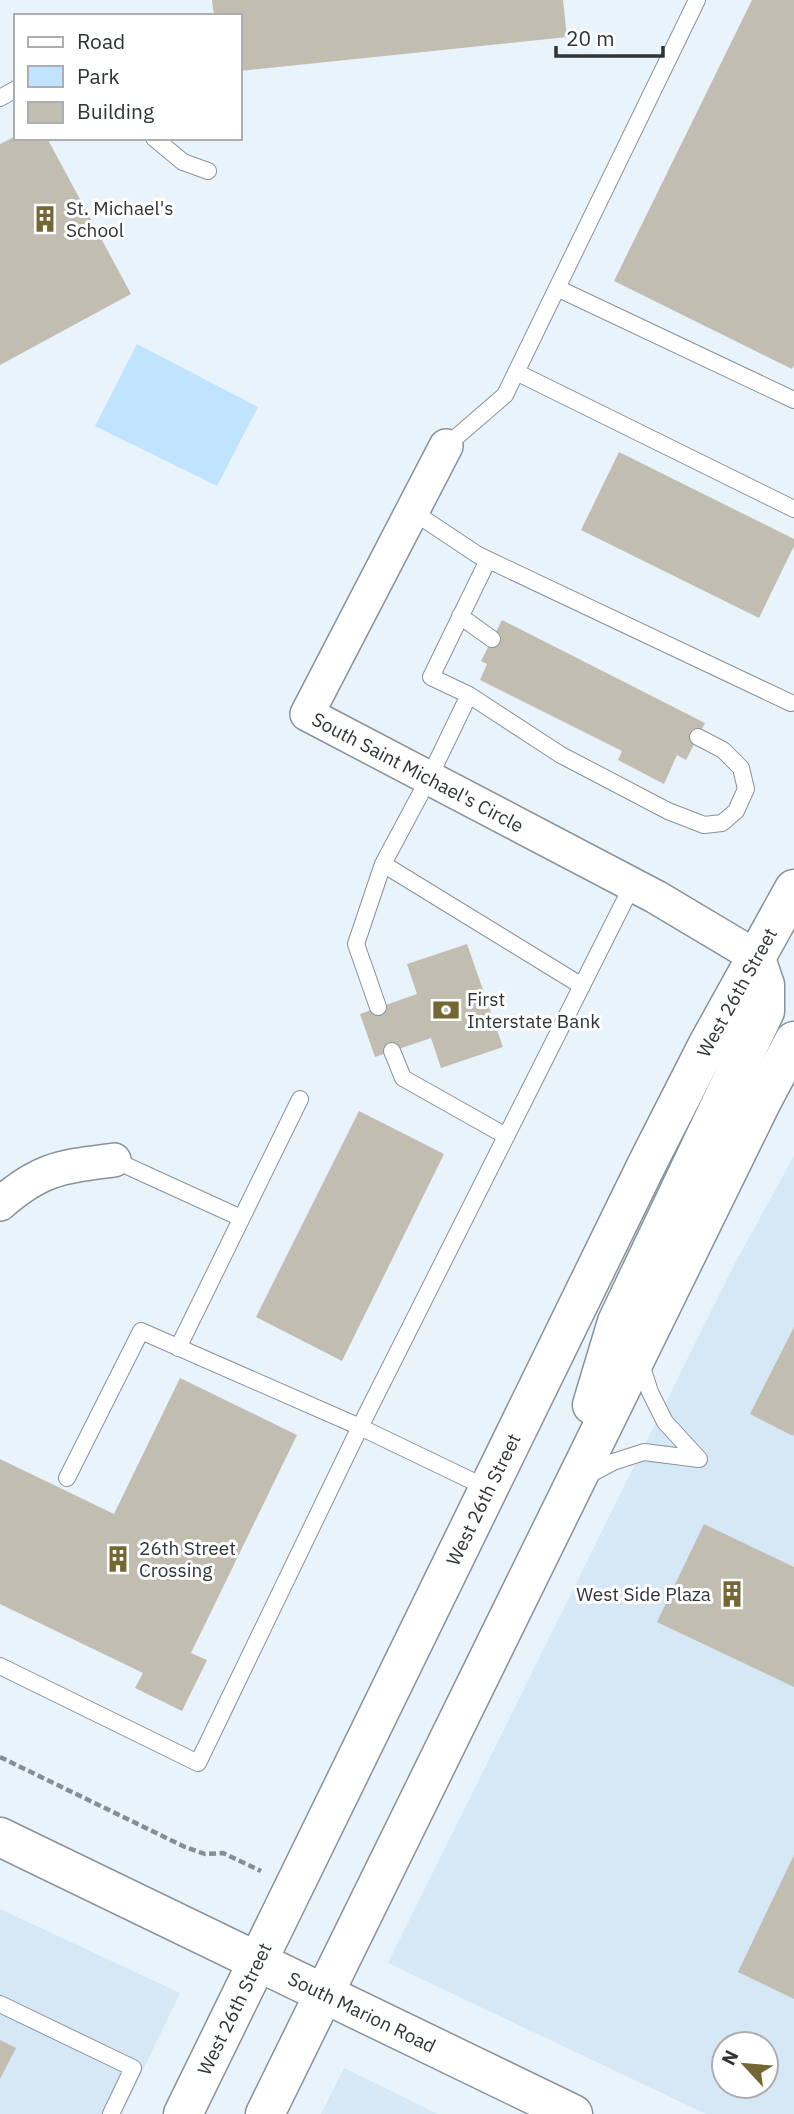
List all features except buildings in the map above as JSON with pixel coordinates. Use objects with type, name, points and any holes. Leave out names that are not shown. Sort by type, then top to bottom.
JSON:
[{"type":"main road","name":"West 26th Street","points":[[183,2114],[653,1150],[755,956],[794,889]]},
{"type":"main road","points":[[567,1498],[617,1322],[765,1011],[765,985],[755,956]]},
{"type":"main road","points":[[265,2114],[322,1993],[794,1041]]},
{"type":"main road","name":"South Marion Road","points":[[0,1836],[573,2114]]},
{"type":"street","name":"South Saint Michael's Circle","points":[[446,446],[307,714],[633,884],[755,956]]},
{"type":"street","points":[[0,1204],[24,1183],[59,1167],[114,1160]]},
{"type":"lane","points":[[446,446],[505,395],[697,0]]},
{"type":"lane","points":[[156,140],[183,162],[208,171]]},
{"type":"lane","points":[[557,288],[794,400]]},
{"type":"lane","points":[[516,372],[794,509]]},
{"type":"lane","points":[[412,511],[488,559],[791,703]]},
{"type":"lane","points":[[488,559],[431,677],[470,695],[561,755],[667,811],[704,825],[722,823],[736,811],[746,789],[741,768],[723,750],[698,737]]},
{"type":"lane","points":[[460,616],[492,639]]},
{"type":"lane","points":[[378,1007],[356,944],[383,863],[470,695]]},
{"type":"lane","points":[[383,863],[582,986]]},
{"type":"lane","points":[[0,1666],[198,1763],[360,1427],[633,884]]},
{"type":"lane","points":[[392,1051],[403,1079],[506,1136]]},
{"type":"lane","points":[[178,1348],[300,1099]]},
{"type":"lane","points":[[114,1160],[241,1218]]},
{"type":"lane","points":[[67,1478],[141,1331],[360,1427],[489,1489]]},
{"type":"lane","points":[[567,1498],[613,1462],[644,1452],[699,1459],[665,1422],[650,1392],[637,1355]]},
{"type":"lane","points":[[0,2004],[133,2068],[111,2114]]},
{"type":"path","points":[[0,1757],[185,1847],[205,1854],[223,1853],[294,1887]]},
{"type":"shaded area","points":[[794,1156],[794,2114],[706,2114],[388,1963],[733,1267]]},
{"type":"shaded area","points":[[0,1909],[180,1993],[122,2114],[0,2114]]},
{"type":"shaded area","points":[[344,2068],[438,2114],[321,2114]]},
{"type":"green space","points":[[137,344],[258,407],[217,486],[95,426]]},
{"type":"place","name":"St. Michael's School","points":[[45,219]]},
{"type":"place","name":"First Interstate Bank","points":[[446,1010]]},
{"type":"place","name":"26th Street Crossing","points":[[118,1559]]},
{"type":"place","name":"West Side Plaza","points":[[732,1594]]}]
